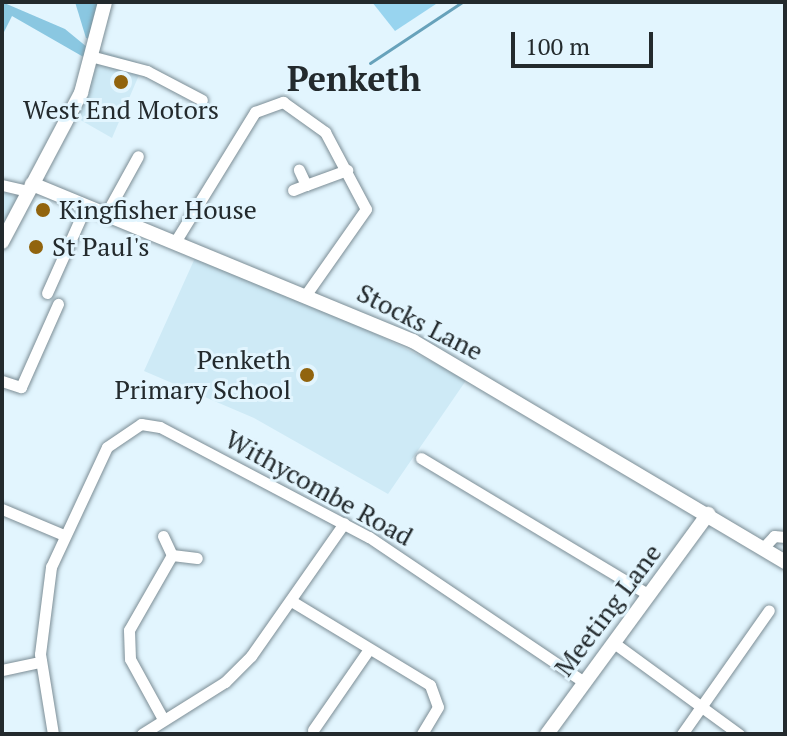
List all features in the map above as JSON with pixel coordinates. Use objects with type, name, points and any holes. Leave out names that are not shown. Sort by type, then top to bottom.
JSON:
[{"type":"street","points":[[2,242],[94,57],[105,2]]},
{"type":"street","points":[[94,57],[147,71],[202,100]]},
{"type":"street","points":[[175,242],[266,103],[283,102],[320,125],[347,170],[366,215],[307,293]]},
{"type":"street","points":[[106,214],[139,157]]},
{"type":"street","points":[[299,170],[306,185]]},
{"type":"street","points":[[293,190],[347,170]]},
{"type":"street","points":[[2,185],[30,188]]},
{"type":"street","name":"Stocks Lane","points":[[30,188],[86,206],[307,293],[438,354],[785,562]]},
{"type":"street","points":[[47,293],[86,206]]},
{"type":"street","points":[[2,381],[21,387],[58,304]]},
{"type":"street","name":"Withycombe Road","points":[[64,535],[107,447],[141,424],[160,427],[344,523],[584,682]]},
{"type":"street","points":[[421,458],[649,595]]},
{"type":"street","points":[[2,509],[64,535],[42,602],[41,662],[53,734]]},
{"type":"street","name":"Meeting Lane","points":[[547,734],[708,514]]},
{"type":"street","points":[[142,734],[225,682],[293,602],[344,523]]},
{"type":"street","points":[[163,536],[172,555]]},
{"type":"street","points":[[763,548],[774,536],[785,537]]},
{"type":"street","points":[[163,719],[130,659],[129,630],[172,555]]},
{"type":"street","points":[[172,555],[197,558]]},
{"type":"street","points":[[293,602],[438,695],[422,734]]},
{"type":"street","points":[[682,734],[769,610]]},
{"type":"street","points":[[614,643],[739,734]]},
{"type":"street","points":[[313,730],[369,649]]},
{"type":"street","points":[[2,670],[41,662]]},
{"type":"shaded area","points":[[2,2],[65,29],[93,52],[87,59],[12,16],[2,36]]},
{"type":"shaded area","points":[[75,2],[102,2],[95,41],[86,38]]},
{"type":"shaded area","points":[[372,2],[439,2],[395,31]]},
{"type":"shaded area","points":[[102,51],[137,62],[139,75],[112,138],[77,118]]},
{"type":"shaded area","points":[[2,192],[22,197],[2,232]]},
{"type":"shaded area","name":"Penketh Primary School","points":[[195,258],[311,302],[467,379],[388,494],[254,418],[144,371]]},
{"type":"waterway","points":[[370,63],[462,2]]},
{"type":"place","name":"West End Motors","points":[[121,82]]},
{"type":"place","name":"Kingfisher House","points":[[43,210]]},
{"type":"place","name":"St Paul's","points":[[36,247]]},
{"type":"place","name":"Penketh Primary School","points":[[307,375]]},
{"type":"district","name":"Penketh","points":[[354,79]]}]
